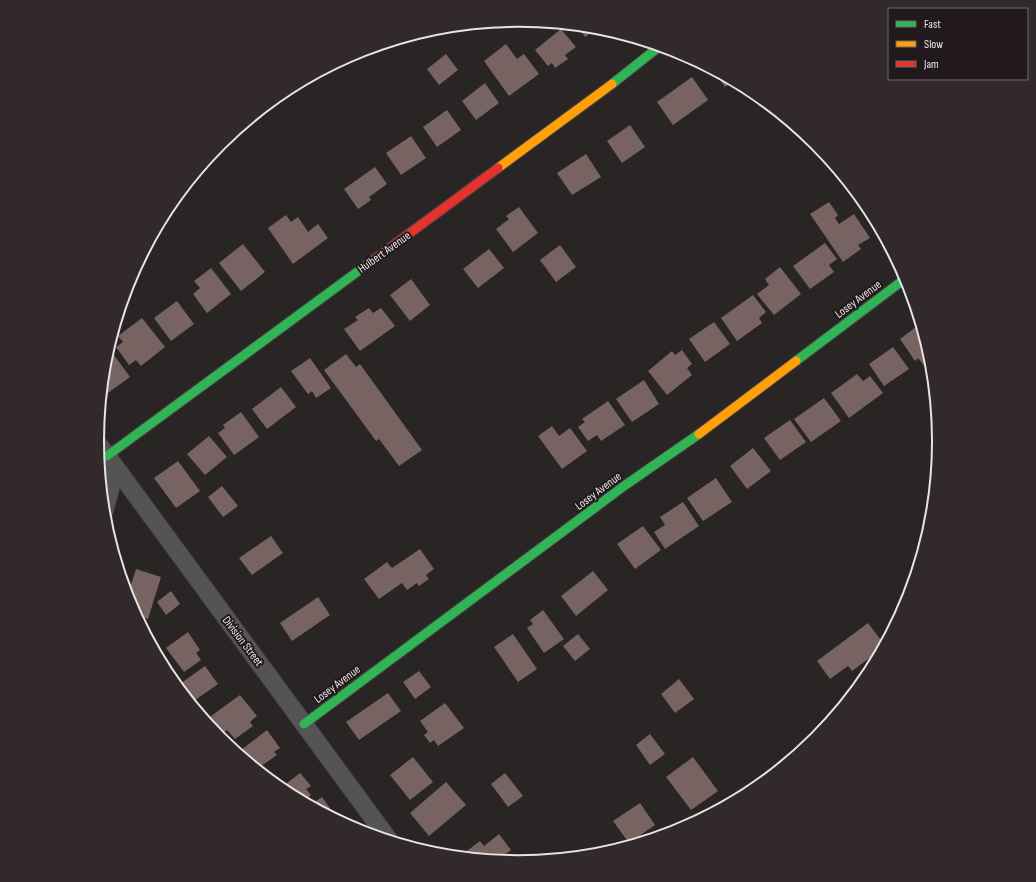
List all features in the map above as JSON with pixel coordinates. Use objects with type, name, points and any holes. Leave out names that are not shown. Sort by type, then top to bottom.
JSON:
[{"type":"street","name":"Hulbert Avenue","points":[[112,462],[654,50]]},
{"type":"street","name":"Losey Avenue","points":[[304,724],[624,486],[711,425],[900,283]]},
{"type":"street","name":"Division Street","points":[[104,452],[383,832]]},
{"type":"street","points":[[107,490],[112,462]]},
{"type":"building","points":[[560,30],[576,47],[565,55],[568,59],[555,68],[552,63],[548,66],[535,50]]},
{"type":"building","points":[[582,32],[590,34],[585,37]]},
{"type":"building","points":[[506,44],[517,59],[524,54],[539,74],[509,96],[484,61]]},
{"type":"building","points":[[446,54],[458,70],[439,85],[427,69]]},
{"type":"building","points":[[692,77],[708,100],[673,125],[657,102]]},
{"type":"building","points":[[720,79],[729,84],[725,87]]},
{"type":"building","points":[[485,83],[499,103],[476,120],[462,101]]},
{"type":"building","points":[[447,110],[461,130],[437,147],[423,127]]},
{"type":"building","points":[[630,125],[645,147],[622,163],[607,141]]},
{"type":"building","points":[[411,136],[426,158],[401,175],[386,153]]},
{"type":"building","points":[[586,154],[601,177],[572,195],[557,173]]},
{"type":"building","points":[[375,167],[387,184],[369,197],[371,200],[358,209],[344,189]]},
{"type":"building","points":[[829,202],[838,215],[835,218],[839,224],[854,214],[870,238],[858,245],[861,249],[843,262],[810,214]]},
{"type":"building","points":[[519,207],[538,233],[513,252],[496,229],[509,219],[506,216]]},
{"type":"building","points":[[286,215],[291,222],[298,217],[308,232],[318,224],[328,238],[293,264],[268,228]]},
{"type":"building","points":[[825,243],[837,259],[829,265],[834,272],[810,289],[793,266]]},
{"type":"building","points":[[243,244],[265,272],[241,291],[219,263]]},
{"type":"building","points":[[560,245],[576,267],[556,282],[540,260]]},
{"type":"building","points":[[489,249],[504,268],[478,288],[463,269]]},
{"type":"building","points":[[780,267],[801,294],[774,315],[757,294],[769,285],[765,279]]},
{"type":"building","points":[[211,268],[231,294],[207,313],[193,294],[200,288],[194,281]]},
{"type":"building","points":[[411,279],[430,305],[410,321],[390,295]]},
{"type":"building","points":[[753,295],[766,312],[759,318],[762,323],[737,341],[721,318]]},
{"type":"building","points":[[177,301],[194,324],[171,341],[154,318]]},
{"type":"building","points":[[369,308],[373,313],[381,308],[395,326],[360,351],[344,329],[358,320],[355,317]]},
{"type":"building","points":[[142,318],[165,347],[141,366],[136,360],[129,365],[116,347],[123,342],[118,336]]},
{"type":"building","points":[[714,322],[730,344],[705,362],[689,339]]},
{"type":"building","points":[[916,327],[925,367],[918,358],[915,361],[900,339]]},
{"type":"building","points":[[893,347],[909,369],[884,386],[869,364]]},
{"type":"building","points":[[682,350],[692,364],[687,368],[692,375],[667,395],[648,371],[672,351],[675,355]]},
{"type":"building","points":[[346,354],[356,367],[360,364],[422,450],[399,466],[379,439],[376,441],[324,370]]},
{"type":"building","points":[[114,355],[130,377],[107,393],[112,360]]},
{"type":"building","points":[[310,358],[331,388],[316,398],[312,391],[308,394],[291,371]]},
{"type":"building","points":[[857,374],[863,381],[870,376],[883,393],[849,418],[831,393]]},
{"type":"building","points":[[644,380],[659,404],[632,422],[616,399]]},
{"type":"building","points":[[281,387],[296,407],[267,429],[252,409]]},
{"type":"building","points":[[824,398],[841,421],[811,442],[794,419]]},
{"type":"building","points":[[608,401],[625,425],[601,441],[597,435],[588,441],[578,427],[585,422],[582,419]]},
{"type":"building","points":[[241,412],[259,437],[234,455],[218,433],[225,428],[223,425]]},
{"type":"building","points":[[790,420],[806,442],[780,460],[764,438]]},
{"type":"building","points":[[552,426],[559,436],[570,428],[587,451],[562,469],[538,436]]},
{"type":"building","points":[[209,436],[227,457],[205,475],[187,454]]},
{"type":"building","points":[[753,448],[771,471],[747,489],[730,466]]},
{"type":"building","points":[[178,461],[200,491],[176,508],[154,478]]},
{"type":"building","points":[[716,478],[732,502],[703,521],[687,498]]},
{"type":"building","points":[[222,486],[238,506],[223,517],[208,497]]},
{"type":"building","points":[[683,502],[699,526],[665,549],[654,532],[665,525],[660,517]]},
{"type":"building","points":[[643,526],[661,550],[635,569],[617,544]]},
{"type":"building","points":[[271,536],[283,553],[252,575],[239,558]]},
{"type":"building","points":[[420,549],[434,569],[426,575],[429,579],[419,586],[417,583],[407,590],[402,583],[379,599],[364,579],[387,562],[392,568]]},
{"type":"building","points":[[136,569],[161,577],[148,619],[144,618],[131,586]]},
{"type":"building","points":[[593,571],[608,590],[576,616],[561,596]]},
{"type":"building","points":[[171,591],[180,604],[166,615],[157,602]]},
{"type":"building","points":[[318,597],[330,615],[292,641],[280,623]]},
{"type":"building","points":[[543,610],[564,639],[544,653],[527,628],[533,624],[530,620]]},
{"type":"building","points":[[868,623],[881,640],[871,657],[852,671],[848,666],[830,679],[817,661]]},
{"type":"building","points":[[188,632],[200,650],[196,653],[201,660],[184,672],[166,648]]},
{"type":"building","points":[[513,634],[537,669],[518,682],[494,647]]},
{"type":"building","points":[[578,634],[590,649],[575,661],[563,646]]},
{"type":"building","points":[[205,666],[218,684],[196,700],[182,682]]},
{"type":"building","points":[[419,671],[431,687],[415,699],[403,682]]},
{"type":"building","points":[[679,679],[694,699],[675,713],[661,694]]},
{"type":"building","points":[[388,693],[401,711],[359,740],[346,722]]},
{"type":"building","points":[[240,695],[257,716],[250,722],[253,726],[235,739],[227,730],[224,733],[210,717]]},
{"type":"building","points":[[445,703],[464,728],[438,746],[434,740],[430,743],[424,735],[428,732],[420,721]]},
{"type":"building","points":[[267,730],[280,748],[274,752],[277,755],[262,766],[242,749]]},
{"type":"building","points":[[650,734],[665,754],[650,765],[636,745]]},
{"type":"building","points":[[413,757],[433,782],[410,800],[390,775]]},
{"type":"building","points":[[693,757],[718,791],[691,810],[666,777]]},
{"type":"building","points":[[300,773],[311,786],[306,789],[311,795],[307,798],[286,784]]},
{"type":"building","points":[[505,773],[523,796],[508,807],[491,784]]},
{"type":"building","points":[[446,782],[466,805],[429,836],[410,813]]},
{"type":"building","points":[[322,797],[331,810],[315,802]]},
{"type":"building","points":[[640,803],[655,825],[637,837],[627,840],[613,821]]},
{"type":"building","points":[[499,834],[511,850],[505,855],[467,851],[480,841],[484,846]]},
{"type":"traffic: fast","points":[[612,84],[654,50]]},
{"type":"traffic: fast","points":[[107,456],[376,258]]},
{"type":"traffic: fast","points":[[796,361],[900,283]]},
{"type":"traffic: fast","points":[[304,724],[624,486],[699,434]]},
{"type":"traffic: slow","points":[[498,168],[612,84]]},
{"type":"traffic: slow","points":[[699,434],[796,361]]},
{"type":"traffic: jam","points":[[376,258],[498,168]]}]
